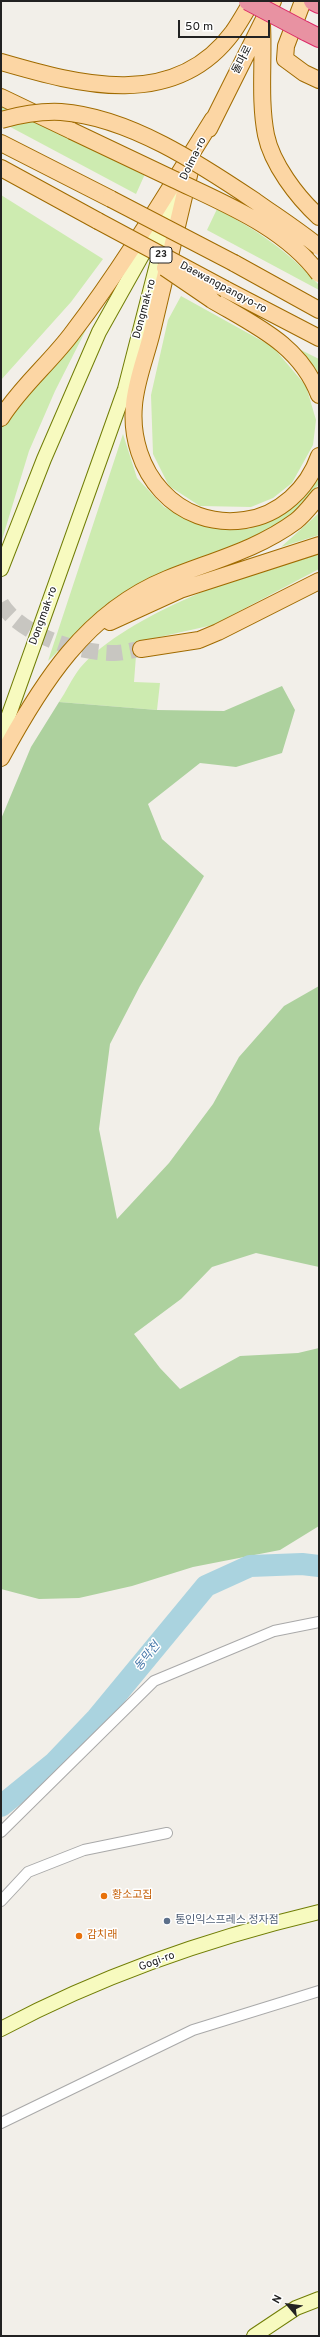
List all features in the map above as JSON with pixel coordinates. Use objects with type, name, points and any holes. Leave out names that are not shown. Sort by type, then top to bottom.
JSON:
[{"type":"highway","points":[[248,1],[312,35]]},
{"type":"main road","points":[[1,62],[81,83],[123,86],[158,82],[195,66],[216,50],[233,32],[252,1]]},
{"type":"main road","name":"돌마로","points":[[213,119],[273,1]]},
{"type":"main road","points":[[313,2],[286,46],[285,59],[299,70],[319,80]]},
{"type":"main road","points":[[262,25],[264,61],[262,96],[266,136],[285,175],[319,217]]},
{"type":"main road","points":[[1,97],[219,201],[267,227],[290,244],[319,274]]},
{"type":"main road","points":[[1,120],[13,117],[60,112],[80,115],[127,129],[154,140],[211,172],[298,230],[319,247]]},
{"type":"main road","points":[[1,418],[30,380],[73,333],[159,205],[213,119]]},
{"type":"main road","name":"Dolma-ro","points":[[174,198],[191,167],[213,119]]},
{"type":"main road","name":"23","points":[[1,143],[234,263],[319,310]]},
{"type":"main road","points":[[191,167],[151,336],[140,371],[134,406],[137,447],[143,462],[158,487],[180,508],[208,519],[237,521],[265,514],[289,500],[314,470],[319,456]]},
{"type":"main road","name":"Daewangpangyo-ro","points":[[1,168],[98,222],[319,338]]},
{"type":"main road","name":"Dongmak-ro","points":[[1,569],[44,459],[99,332],[174,198]]},
{"type":"main road","name":"Dongmak-ro","points":[[1,737],[125,389],[174,198]]},
{"type":"main road","points":[[98,222],[212,300],[280,341],[299,359],[312,376],[319,395]]},
{"type":"main road","points":[[1,758],[23,717],[59,663],[80,638],[108,614],[138,594],[166,579],[260,544],[298,520],[319,496]]},
{"type":"main road","points":[[59,663],[113,620],[180,590],[319,546]]},
{"type":"main road","points":[[141,649],[198,640],[212,635],[249,618],[319,581]]},
{"type":"main road","name":"Gogi-ro","points":[[1,2029],[76,1993],[166,1958],[241,1933],[319,1912]]},
{"type":"main road","points":[[254,2336],[296,2308],[319,2299]]},
{"type":"street","points":[[1,1832],[154,1681],[274,1631],[319,1622]]},
{"type":"street","points":[[1,1901],[28,1872],[84,1850],[167,1833]]},
{"type":"street","points":[[1,2123],[193,2030],[319,1991]]},
{"type":"green space","points":[[1,105],[145,174],[136,194],[1,122]]},
{"type":"green space","points":[[1,195],[103,259],[71,302],[1,380]]},
{"type":"green space","points":[[217,209],[259,233],[284,252],[319,285],[319,290],[207,230]]},
{"type":"green space","points":[[181,296],[273,347],[306,386],[316,420],[313,445],[292,483],[273,498],[251,507],[200,506],[169,486],[153,454],[151,395],[168,320]]},
{"type":"green space","points":[[92,318],[55,391],[29,451],[1,543],[1,428],[20,402]]},
{"type":"green space","points":[[299,349],[319,359],[319,373]]},
{"type":"green space","points":[[123,434],[137,478],[164,507],[207,527],[249,529],[290,508],[319,473],[319,484],[292,514],[257,538],[153,579],[104,606],[48,661]]},
{"type":"green space","points":[[319,513],[319,535],[281,547]]},
{"type":"green space","points":[[319,550],[319,569],[213,625],[137,642],[134,682],[160,683],[157,710],[59,702],[80,668],[101,648],[128,629],[158,612],[191,597],[259,570]]},
{"type":"green space","points":[[282,686],[295,710],[282,753],[236,767],[200,763],[148,804],[162,839],[204,876],[140,986],[110,1044],[99,1129],[117,1219],[169,1163],[213,1104],[239,1057],[284,1006],[319,986],[319,1267],[256,1253],[212,1267],[181,1299],[134,1334],[160,1368],[180,1389],[240,1356],[298,1353],[319,1348],[319,1526],[280,1550],[193,1567],[132,1586],[79,1598],[39,1599],[1,1589],[1,819],[31,747],[59,702],[157,710],[224,711]]},
{"type":"waterway","name":"동막천","points":[[1,1806],[54,1763],[97,1718],[206,1586],[250,1566],[302,1564],[319,1566]]},
{"type":"tunnel","points":[[1,603],[10,614],[22,624],[36,633],[67,646],[84,650],[114,653],[141,649]]},
{"type":"place","name":"황소고집","points":[[104,1896]]},
{"type":"place","name":"통인익스프레스 정자점","points":[[167,1921]]},
{"type":"place","name":"감치래","points":[[79,1936]]}]
